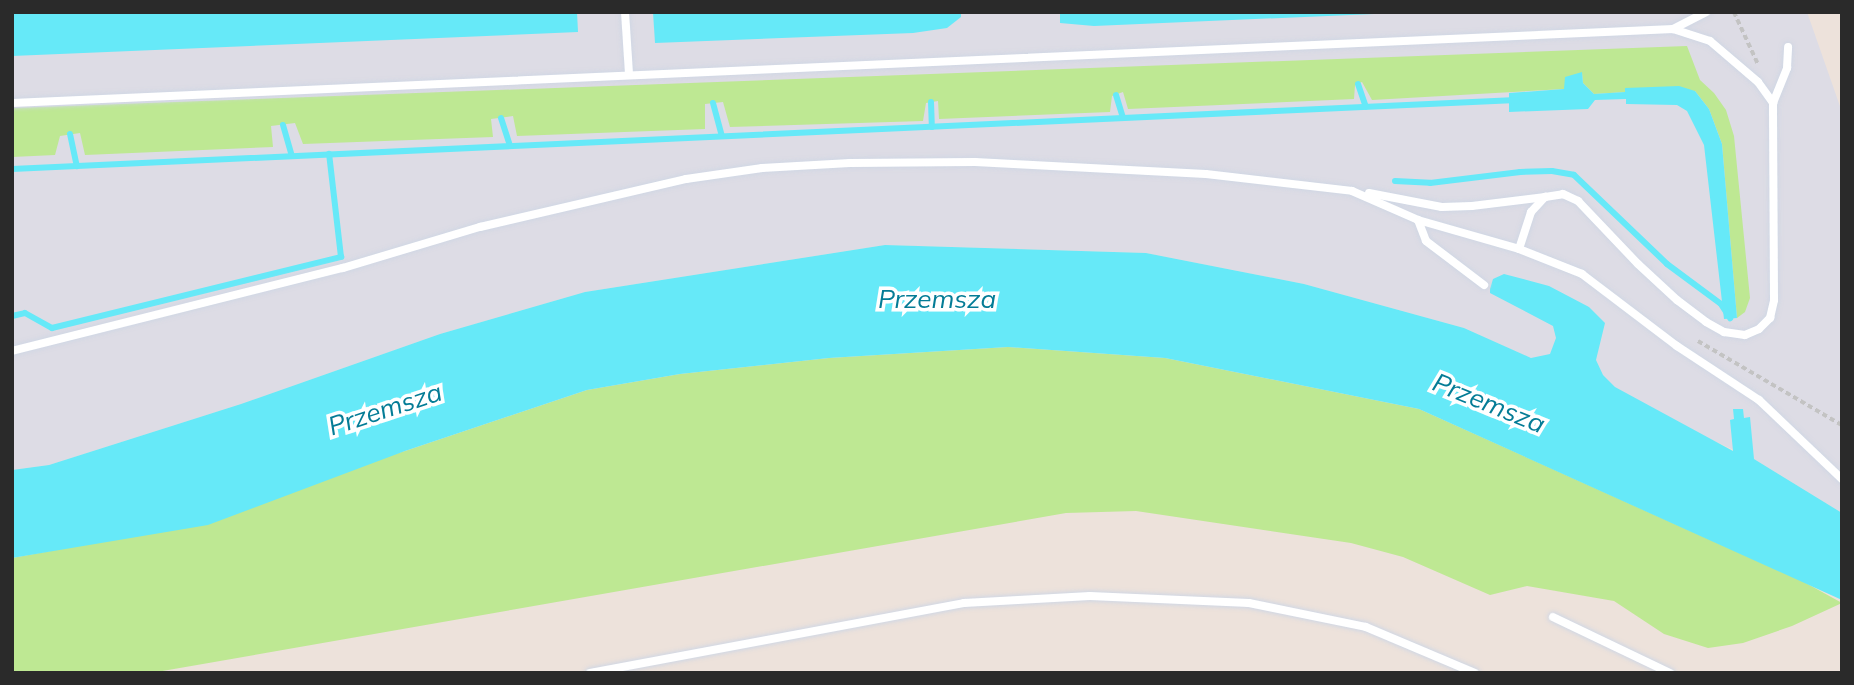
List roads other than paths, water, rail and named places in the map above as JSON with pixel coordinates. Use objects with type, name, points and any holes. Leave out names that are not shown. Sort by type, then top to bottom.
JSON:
[{"type":"lane","points":[[625,12],[629,74]]},
{"type":"lane","points":[[1673,29],[1706,12]]},
{"type":"lane","points":[[12,103],[1673,29],[1710,41],[1758,82],[1773,103]]},
{"type":"lane","points":[[12,351],[343,268],[480,227],[686,178],[762,168],[975,162],[1206,174],[1352,191],[1442,206],[1472,206],[1563,194],[1578,201],[1677,300],[1724,332],[1745,335],[1759,329],[1770,318],[1774,300],[1773,103],[1787,68],[1788,47]]},
{"type":"lane","points":[[1352,191],[1418,220],[1519,249],[1589,279],[1677,346],[1759,400],[1842,479]]},
{"type":"lane","points":[[1519,249],[1531,212],[1545,197]]},
{"type":"lane","points":[[1418,220],[1426,242],[1484,285]]},
{"type":"lane","points":[[590,673],[964,603],[1090,596],[1249,603],[1366,626],[1475,673]]},
{"type":"lane","points":[[1553,617],[1671,673]]},
{"type":"water","points":[[12,12],[577,12],[578,32],[12,56]]},
{"type":"water","points":[[653,12],[961,12],[961,17],[947,28],[913,33],[655,43]]},
{"type":"water","points":[[1060,12],[1420,12],[1094,26],[1060,23]]},
{"type":"water","points":[[1582,72],[1583,83],[1594,94],[1625,92],[1625,88],[1679,86],[1695,91],[1709,109],[1722,144],[1737,318],[1724,319],[1704,145],[1687,111],[1677,105],[1626,104],[1626,99],[1595,100],[1588,109],[1509,112],[1509,93],[1564,89],[1565,77]]},
{"type":"water","name":"Przemsza","points":[[885,245],[1146,253],[1304,284],[1464,328],[1531,358],[1550,354],[1556,338],[1553,326],[1490,293],[1490,289],[1493,279],[1504,274],[1549,286],[1589,307],[1605,323],[1596,360],[1603,375],[1615,387],[1733,451],[1730,420],[1734,419],[1733,409],[1743,409],[1744,418],[1750,417],[1754,459],[1842,513],[1842,600],[1419,409],[1165,358],[1008,347],[829,358],[680,374],[587,390],[405,451],[208,525],[12,558],[12,470],[49,465],[241,404],[440,334],[585,292]]},
{"type":"waterway","points":[[1358,84],[1366,107]]},
{"type":"waterway","points":[[1116,95],[1123,118]]},
{"type":"waterway","points":[[12,169],[1516,100]]},
{"type":"waterway","points":[[931,102],[932,127]]},
{"type":"waterway","points":[[713,103],[722,136]]},
{"type":"waterway","points":[[501,118],[510,146]]},
{"type":"waterway","points":[[283,125],[292,156]]},
{"type":"waterway","points":[[70,134],[77,166]]},
{"type":"waterway","points":[[12,316],[25,313],[52,328],[341,257],[329,154]]},
{"type":"waterway","points":[[1395,181],[1430,183],[1520,172],[1552,171],[1574,175],[1667,264],[1721,304],[1730,318]]}]
